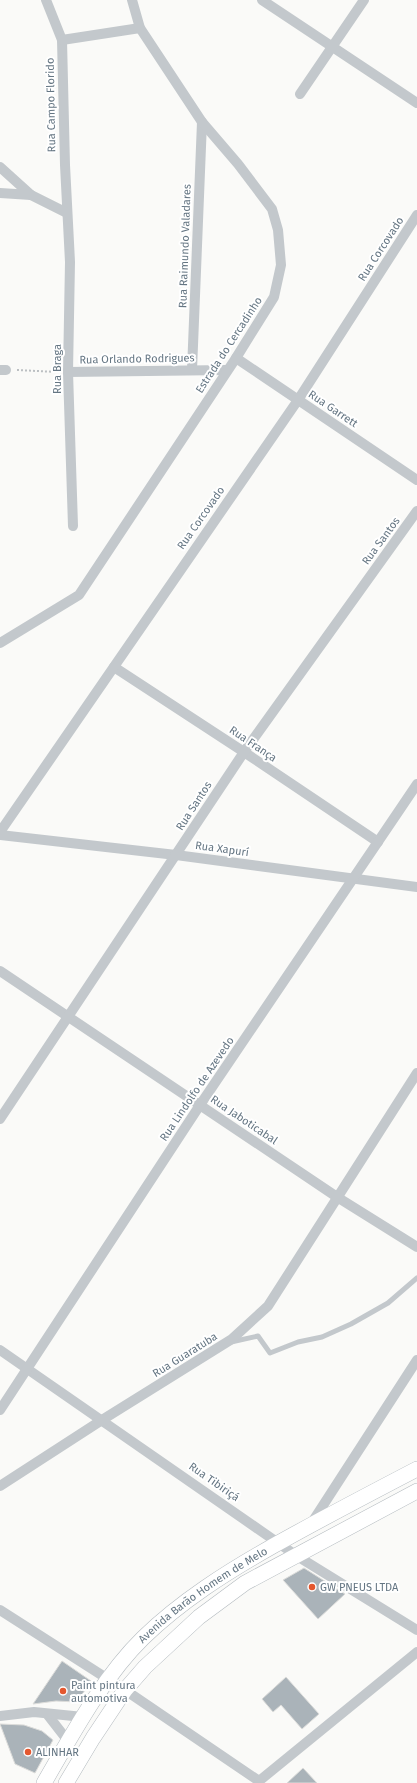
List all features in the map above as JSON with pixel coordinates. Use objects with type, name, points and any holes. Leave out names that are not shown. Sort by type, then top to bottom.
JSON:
[{"type":"main road","name":"Avenida Barão Homem de Melo","points":[[44,1783],[68,1741],[108,1680],[142,1639],[186,1602],[232,1570],[280,1542],[417,1469]]},
{"type":"main road","name":"Avenida Barão Homem de Melo","points":[[66,1783],[93,1738],[125,1690],[145,1667],[199,1617],[245,1583],[417,1491]]},
{"type":"street","name":"Rua Campo Florido","points":[[46,0],[62,40],[67,213]]},
{"type":"street","name":"Estrada do Cercadinho","points":[[0,643],[79,595],[236,358],[274,297],[281,265],[278,230],[272,208],[238,164],[202,122],[140,28],[132,0]]},
{"type":"street","points":[[262,0],[417,103]]},
{"type":"street","points":[[300,94],[364,0]]},
{"type":"street","points":[[62,40],[140,28]]},
{"type":"street","name":"Rua Raimundo Valadares","points":[[192,370],[202,122]]},
{"type":"street","points":[[0,167],[31,195],[67,213]]},
{"type":"street","points":[[0,193],[31,195]]},
{"type":"street","name":"Rua Braga","points":[[67,213],[70,262],[68,372],[73,526]]},
{"type":"street","name":"Rua Corcovado","points":[[0,832],[298,400],[417,215]]},
{"type":"street","name":"Rua Garrett","points":[[236,358],[417,480]]},
{"type":"street","name":"Rua Orlando Rodrigues","points":[[68,372],[227,370]]},
{"type":"street","name":"Rua Santos","points":[[0,1119],[244,752],[417,511]]},
{"type":"street","name":"Rua França","points":[[114,667],[378,842]]},
{"type":"street","name":"Rua Lindolfo de Azevedo","points":[[0,1410],[200,1105],[417,784]]},
{"type":"street","name":"Rua Xapurí","points":[[0,835],[176,855],[417,887]]},
{"type":"street","name":"Rua Jaboticabal","points":[[0,971],[337,1197],[417,1247]]},
{"type":"street","name":"Rua Guaratuba","points":[[0,1486],[232,1339],[268,1306],[417,1073]]},
{"type":"street","name":"Rua Tibiriçá","points":[[0,1350],[280,1542],[297,1556],[417,1630]]},
{"type":"street","points":[[310,1526],[417,1360]]},
{"type":"street","points":[[0,1610],[125,1690],[258,1782],[417,1652]]},
{"type":"street","points":[[0,1716],[34,1712],[83,1717]]},
{"type":"street","points":[[47,1714],[68,1741]]},
{"type":"lane","points":[[224,1344],[258,1336],[270,1353],[298,1342],[322,1337],[352,1324],[388,1303],[417,1278]]},
{"type":"path","name":"Rua Orlando Rodrigues","points":[[3,370],[68,372]]},
{"type":"building","name":"GW PNEUS LTDA","points":[[304,1568],[345,1594],[318,1619],[283,1580]]},
{"type":"building","name":"Paint pintura automotiva","points":[[62,1661],[91,1681],[77,1702],[56,1701],[33,1704]]},
{"type":"building","points":[[286,1677],[319,1714],[302,1729],[281,1705],[273,1712],[262,1699]]},
{"type":"building","name":"ALINHAR","points":[[0,1724],[24,1725],[42,1731],[53,1740],[35,1773],[15,1764]]},
{"type":"building","points":[[303,1768],[317,1783],[287,1783]]},
{"type":"place","name":"GW PNEUS LTDA","points":[[312,1587]]},
{"type":"place","name":"Paint pintura automotiva","points":[[63,1691]]},
{"type":"place","name":"ALINHAR","points":[[28,1752]]}]
